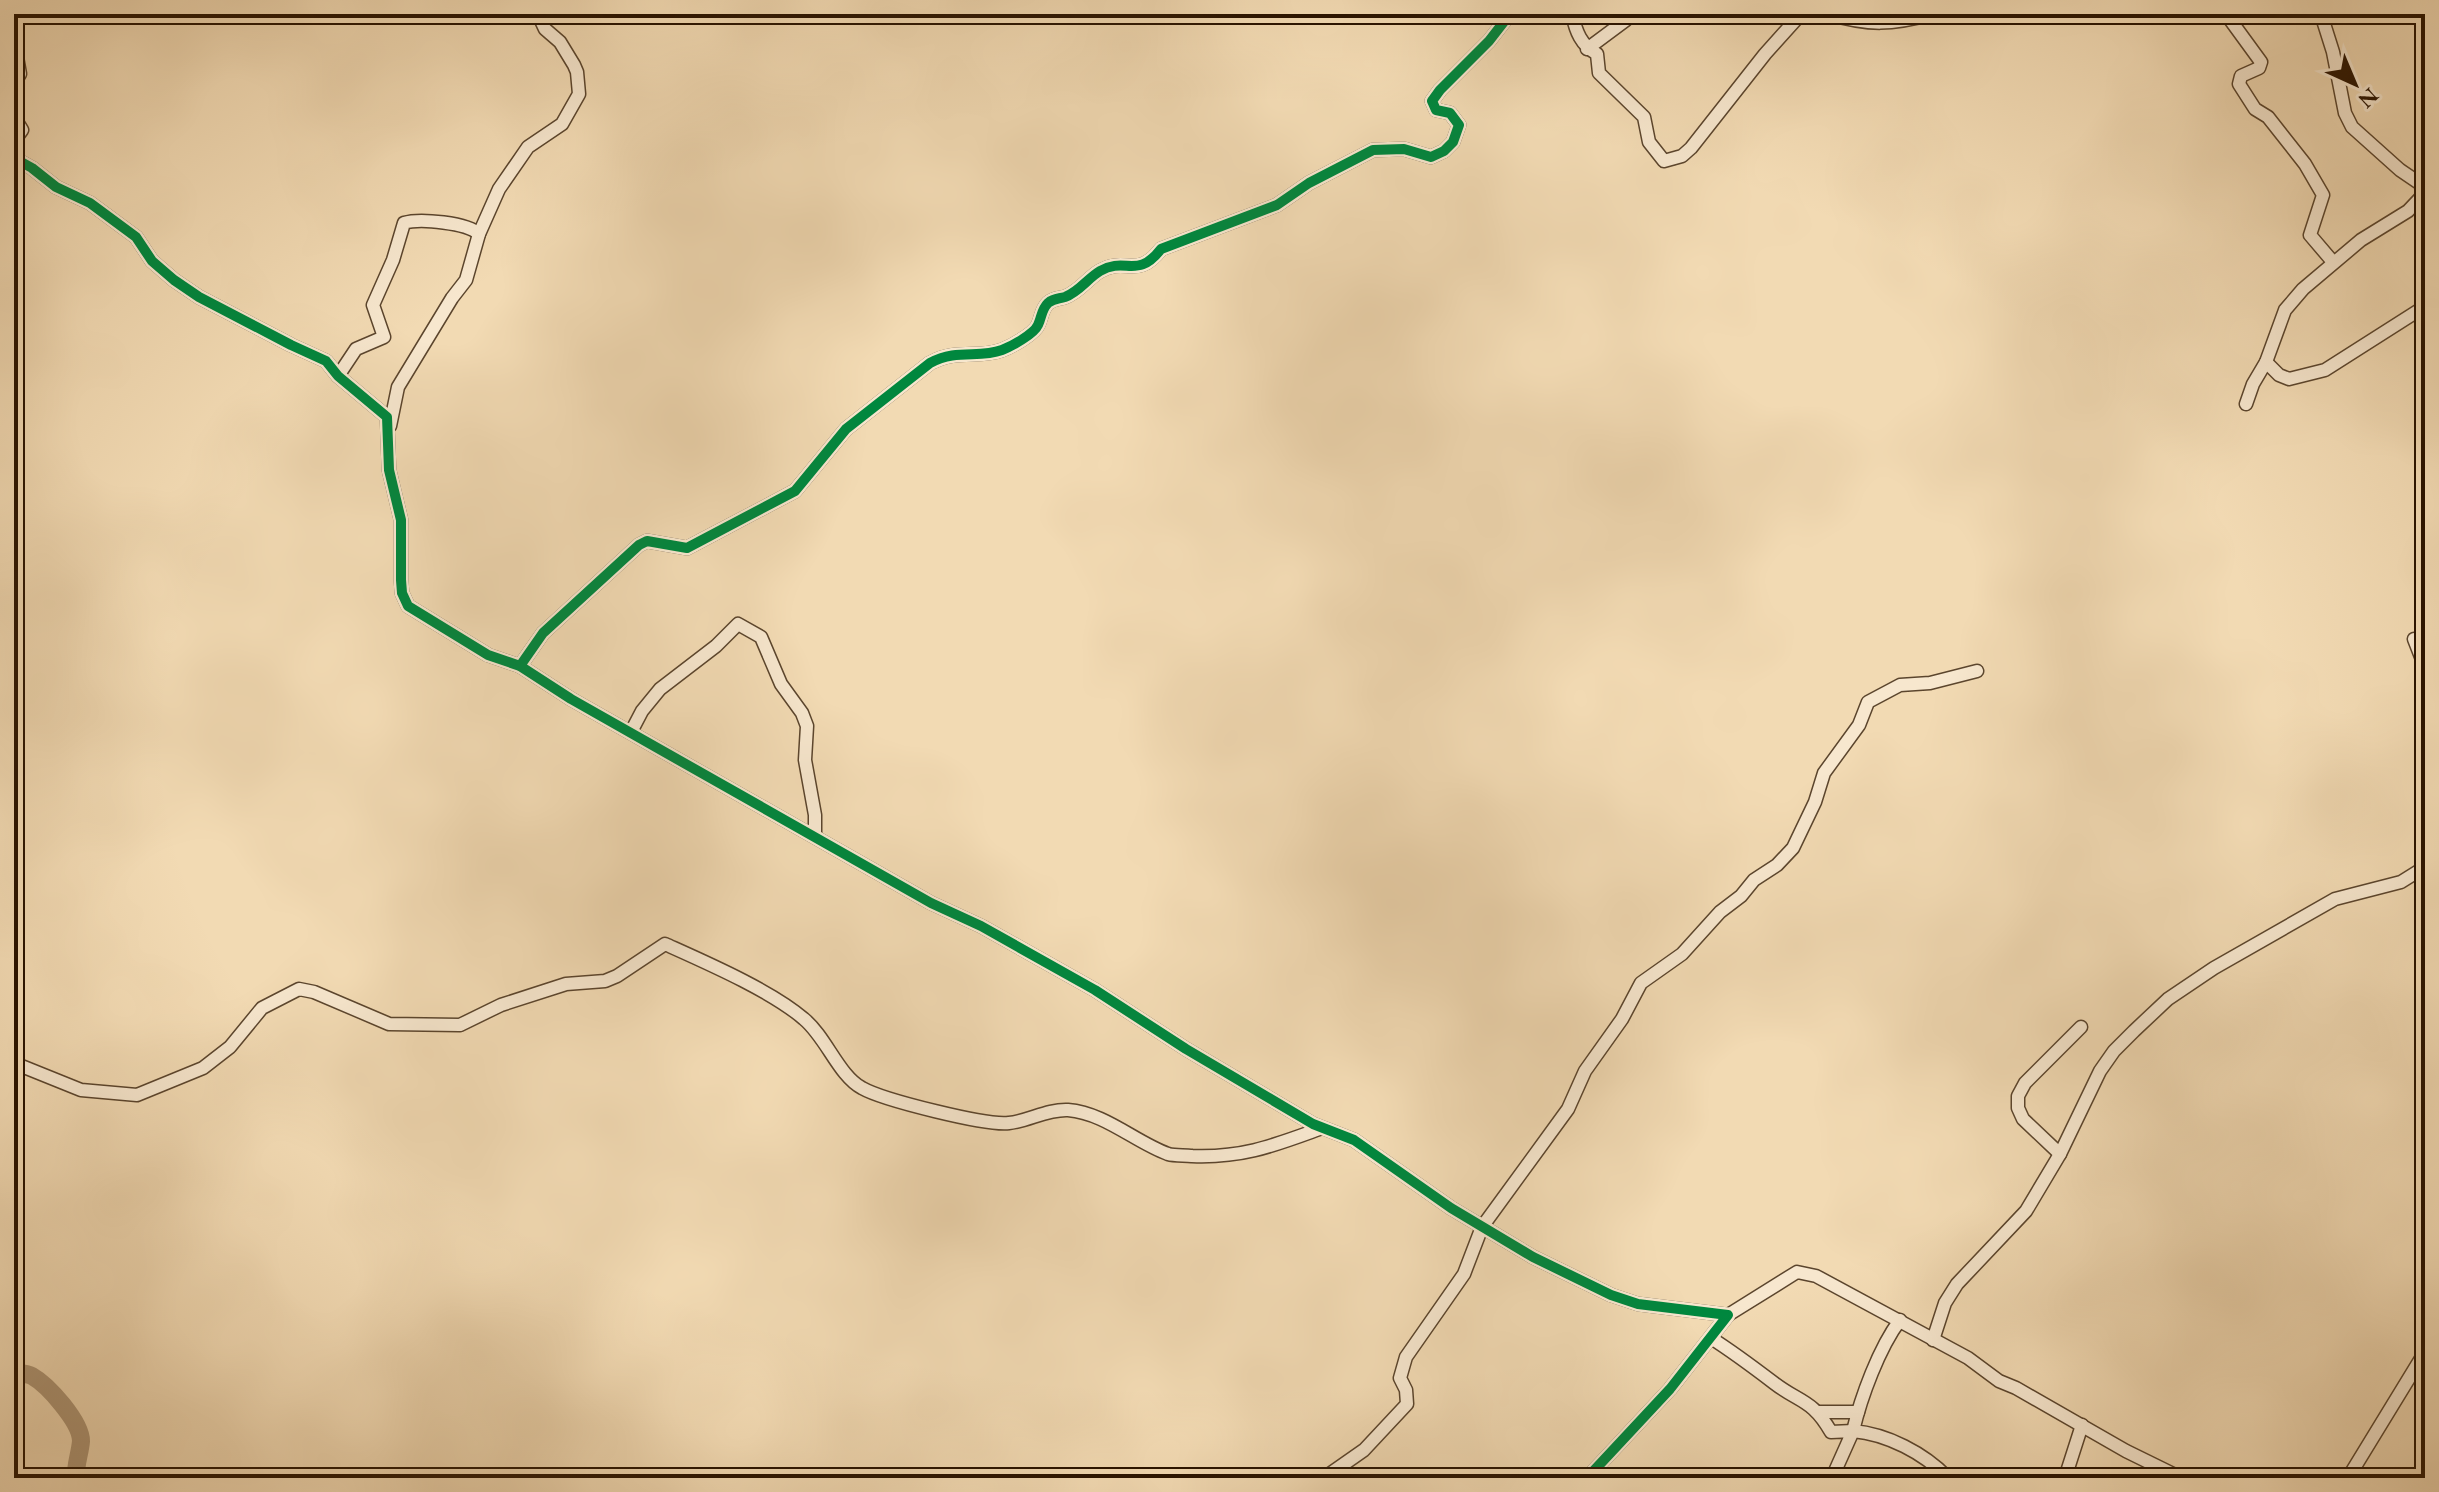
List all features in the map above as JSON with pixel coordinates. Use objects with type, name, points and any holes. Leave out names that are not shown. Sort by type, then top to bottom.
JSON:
[{"type":"street","points":[[388,433],[398,387],[466,280],[479,234],[499,189],[528,147],[562,124],[579,94],[574,65],[560,42],[545,29],[538,14]]},
{"type":"street","points":[[520,666],[543,633],[639,545],[647,541],[687,548],[795,491],[846,429],[944,355],[991,353],[1010,346],[1034,331],[1044,307],[1050,301],[1065,297],[1099,272],[1115,266],[1144,265],[1161,249],[1277,205],[1358,156],[1373,150],[1393,148],[1431,157],[1444,151],[1457,137],[1459,125],[1450,113],[1436,110],[1432,101],[1510,14]]},
{"type":"street","points":[[1572,14],[1576,31],[1587,49],[1597,54],[1599,73],[1644,117],[1649,142],[1664,161],[1682,156],[1691,148],[1765,54],[1801,14]]},
{"type":"street","points":[[1587,49],[1626,20],[1629,14]]},
{"type":"street","points":[[1829,14],[1885,25],[1931,14]]},
{"type":"street","points":[[2226,14],[2261,62],[2259,68],[2241,76],[2241,88],[2255,109],[2268,117],[2305,164],[2323,195],[2310,235],[2333,262]]},
{"type":"street","points":[[2321,14],[2333,52],[2345,113],[2352,127],[2400,170],[2425,187]]},
{"type":"street","points":[[14,40],[20,74],[14,84]]},
{"type":"street","points":[[14,117],[22,130],[14,141]]},
{"type":"street","points":[[14,158],[56,187],[90,203],[127,230],[140,241],[152,261],[199,297],[326,361],[338,376],[387,417],[389,470],[401,520],[402,593],[408,606],[488,655],[520,666],[800,830],[1095,990],[1186,1049],[1322,1128],[1354,1140],[1403,1176],[1533,1257],[1611,1295],[1666,1309],[1728,1315]]},
{"type":"street","points":[[2246,404],[2285,310],[2333,262],[2361,240],[2408,211],[2425,193]]},
{"type":"street","points":[[338,376],[356,349],[384,337],[373,305],[393,260],[404,223],[447,223],[474,229],[479,234]]},
{"type":"street","points":[[2266,362],[2279,375],[2289,379],[2325,370],[2425,307]]},
{"type":"street","points":[[631,732],[642,711],[660,689],[716,646],[732,627],[738,624],[753,631],[769,649],[781,684],[802,713],[807,726],[805,760],[815,815],[815,836]]},
{"type":"street","points":[[2414,639],[2425,667]]},
{"type":"street","points":[[1324,1478],[1364,1450],[1407,1404],[1406,1390],[1400,1378],[1406,1357],[1464,1274],[1482,1227],[1568,1109],[1585,1071],[1622,1019],[1641,983],[1682,954],[1720,912],[1793,848],[1815,802],[1824,773],[1859,725],[1868,702],[1902,684],[1930,683],[1977,671]]},
{"type":"street","points":[[1933,1340],[1945,1303],[1957,1284],[2026,1211],[2060,1154],[2107,1061],[2124,1041],[2168,999],[2214,968],[2335,899],[2401,882],[2425,867]]},
{"type":"street","points":[[14,1063],[81,1090],[137,1095],[203,1068],[230,1047],[262,1008],[299,989],[314,992],[389,1024],[460,1025],[501,1005],[566,984],[605,981],[665,944],[775,999],[805,1019],[828,1046],[848,1078],[862,1088],[935,1111],[1006,1124],[1044,1113],[1069,1110],[1102,1120],[1170,1155],[1219,1157],[1253,1152],[1322,1128]]},
{"type":"street","points":[[2060,1154],[2023,1119],[2018,1108],[2018,1096],[2025,1083],[2081,1027]]},
{"type":"street","points":[[1587,1478],[1670,1389],[1728,1315],[1797,1272],[1816,1276],[1900,1320],[1968,1358],[1999,1381],[2181,1478]]},
{"type":"street","points":[[1832,1478],[1890,1334],[1900,1320]]},
{"type":"street","points":[[1711,1338],[1819,1412],[1831,1432],[1874,1433],[1897,1442],[1948,1478]]},
{"type":"street","points":[[2348,1478],[2425,1352]]},
{"type":"street","points":[[1819,1412],[1858,1412]]},
{"type":"street","points":[[2065,1478],[2082,1425]]},
{"type":"waterway","points":[[14,1372],[30,1375],[39,1381],[76,1424],[81,1441],[76,1478]]},
{"type":"cycle path","points":[[520,666],[543,633],[639,545],[647,541],[687,548],[795,491],[846,429],[930,363],[950,356],[993,353],[1006,348],[1036,328],[1048,303],[1070,295],[1100,271],[1109,267],[1138,266],[1153,258],[1161,249],[1277,205],[1309,183],[1373,150],[1404,149],[1431,157],[1444,151],[1453,142],[1459,125],[1450,113],[1436,110],[1432,101],[1510,14]]},
{"type":"cycle path","points":[[14,158],[56,187],[90,203],[136,237],[152,261],[199,297],[326,361],[338,376],[387,417],[389,470],[401,520],[402,593],[408,606],[488,655],[520,666],[571,699],[931,903],[981,926],[1095,990],[1186,1049],[1313,1124],[1354,1140],[1451,1208],[1533,1257],[1611,1295],[1638,1304],[1728,1315],[1670,1389],[1587,1478]]}]
